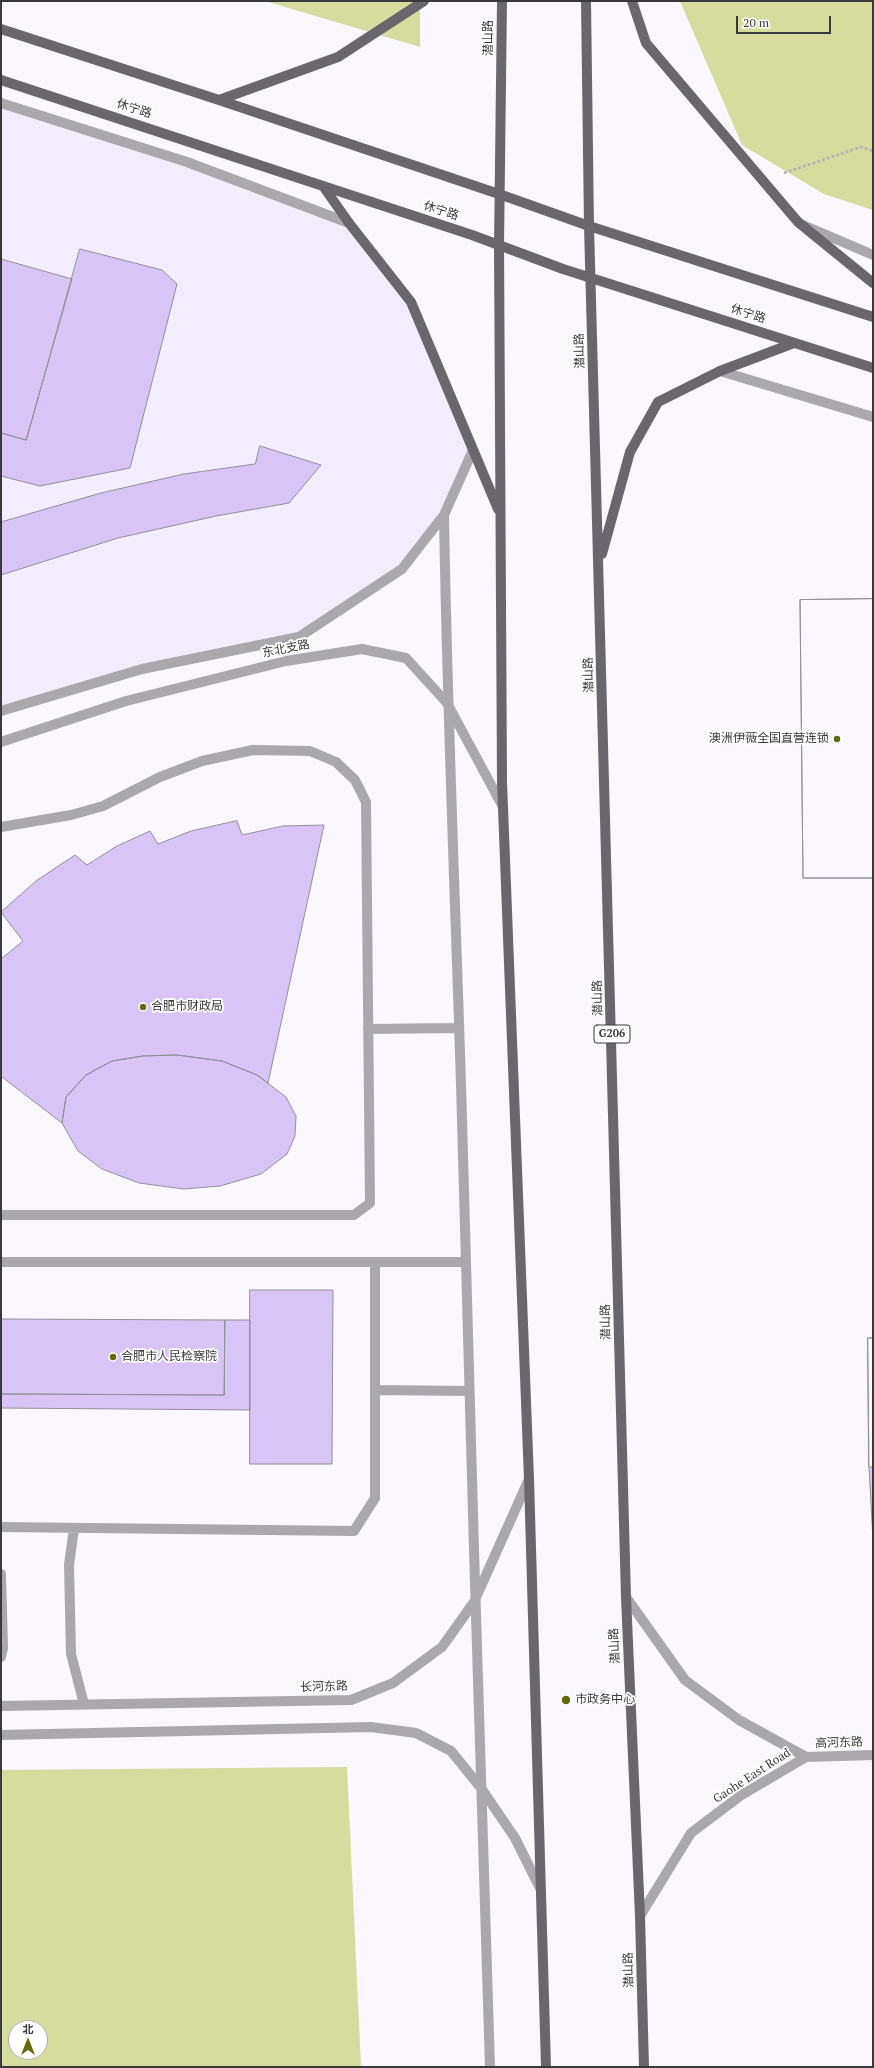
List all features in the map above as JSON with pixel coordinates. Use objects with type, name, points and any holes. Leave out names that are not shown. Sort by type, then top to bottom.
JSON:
[{"type":"main road","points":[[218,100],[338,57],[424,1]]},
{"type":"main road","name":"潜山路","points":[[502,1],[499,245],[503,807],[529,1478],[546,2067]]},
{"type":"main road","name":"潜山路","points":[[586,1],[589,226],[626,1597],[640,1916],[644,2067]]},
{"type":"main road","points":[[632,1],[646,43],[798,222],[873,283]]},
{"type":"main road","points":[[1,29],[499,194],[589,226],[873,317]]},
{"type":"main road","name":"休宁路","points":[[1,80],[499,245],[591,278],[873,368]]},
{"type":"main road","points":[[323,186],[349,223],[411,302],[500,514]]},
{"type":"main road","points":[[599,563],[630,452],[658,402],[720,371],[794,343]]},
{"type":"street","points":[[1,104],[187,162],[349,223]]},
{"type":"street","points":[[798,222],[873,255]]},
{"type":"street","points":[[720,371],[873,416]]},
{"type":"street","name":"东北支路","points":[[1,712],[142,669],[300,637],[402,569],[444,515],[473,450]]},
{"type":"street","points":[[444,515],[447,704],[459,1028],[474,1602],[490,2067]]},
{"type":"street","name":"东北支路","points":[[1,742],[126,701],[286,661],[362,649],[406,658],[447,704],[503,807]]},
{"type":"street","points":[[1,827],[71,815],[103,806],[160,777],[202,761],[253,750],[310,751],[336,762],[355,780],[366,802],[370,1203],[354,1215],[1,1215]]},
{"type":"street","points":[[368,1029],[459,1028]]},
{"type":"street","points":[[1,1262],[466,1262]]},
{"type":"street","points":[[1,1527],[354,1531],[375,1498],[375,1262]]},
{"type":"street","points":[[375,1390],[468,1391]]},
{"type":"street","name":"长河东路","points":[[1,1706],[351,1700],[392,1683],[442,1646],[474,1602],[529,1478]]},
{"type":"street","points":[[74,1528],[69,1565],[71,1654],[84,1704]]},
{"type":"street","points":[[1,1574],[3,1648],[1,1657]]},
{"type":"street","name":"Gaohe East Road","points":[[626,1597],[685,1680],[739,1720],[806,1757]]},
{"type":"street","points":[[1,1735],[371,1727],[416,1733],[451,1751],[481,1788],[515,1838],[540,1888]]},
{"type":"street","name":"高河东路","points":[[806,1757],[873,1755]]},
{"type":"street","name":"Gaohe East Road","points":[[640,1916],[691,1833],[740,1796],[806,1757]]},
{"type":"path","points":[[763,181],[861,147],[873,151]]},
{"type":"shaded area","points":[[1,103],[187,162],[349,223],[411,302],[473,450],[444,515],[402,569],[299,637],[142,669],[1,711]]},
{"type":"green space","points":[[265,1],[420,1],[420,47]]},
{"type":"green space","points":[[680,1],[873,1],[873,210],[824,194],[742,145]]},
{"type":"green space","points":[[347,1767],[361,2067],[1,2067],[1,1770]]},
{"type":"building","points":[[80,249],[162,270],[177,284],[130,468],[40,486],[1,476],[1,433],[26,440]]},
{"type":"building","points":[[1,259],[72,279],[26,440],[1,433]]},
{"type":"building","points":[[260,446],[321,465],[289,503],[216,516],[118,538],[1,575],[1,522],[101,493],[184,474],[255,464]]},
{"type":"building","name":"澳洲伊薇全国直营连锁","points":[[873,599],[873,878],[803,878],[800,600]]},
{"type":"building","name":"澳洲伊薇全国直营连锁","points":[[873,599],[873,878],[803,878],[800,600]]},
{"type":"building","name":"合肥市财政局","points":[[237,821],[242,835],[283,826],[324,825],[268,1083],[257,1075],[222,1061],[177,1055],[143,1056],[112,1061],[86,1075],[66,1097],[62,1123],[2,1077],[1,1078],[1,959],[23,941],[1,912],[36,881],[75,855],[87,865],[117,846],[150,831],[158,844],[191,831]]},
{"type":"building","points":[[177,1055],[222,1061],[257,1075],[286,1097],[296,1116],[295,1136],[287,1154],[261,1174],[220,1186],[184,1189],[139,1183],[102,1169],[78,1151],[62,1123],[66,1097],[86,1075],[112,1061],[143,1056]]},
{"type":"building","name":"合肥市人民检察院","points":[[250,1290],[333,1290],[332,1464],[250,1464]]},
{"type":"building","name":"合肥市人民检察院","points":[[1,1319],[225,1320],[224,1395],[1,1394]]},
{"type":"building","points":[[225,1320],[250,1320],[250,1410],[1,1408],[1,1394],[224,1395]]},
{"type":"building","points":[[868,1338],[873,1338],[873,1467],[869,1467]]},
{"type":"building","points":[[868,1338],[873,1338],[873,1540],[869,1467]]},
{"type":"place","name":"澳洲伊薇全国直营连锁","points":[[837,739]]},
{"type":"place","name":"合肥市财政局","points":[[143,1007]]},
{"type":"place","name":"合肥市人民检察院","points":[[113,1357]]},
{"type":"place","name":"市政务中心","points":[[566,1700]]}]
